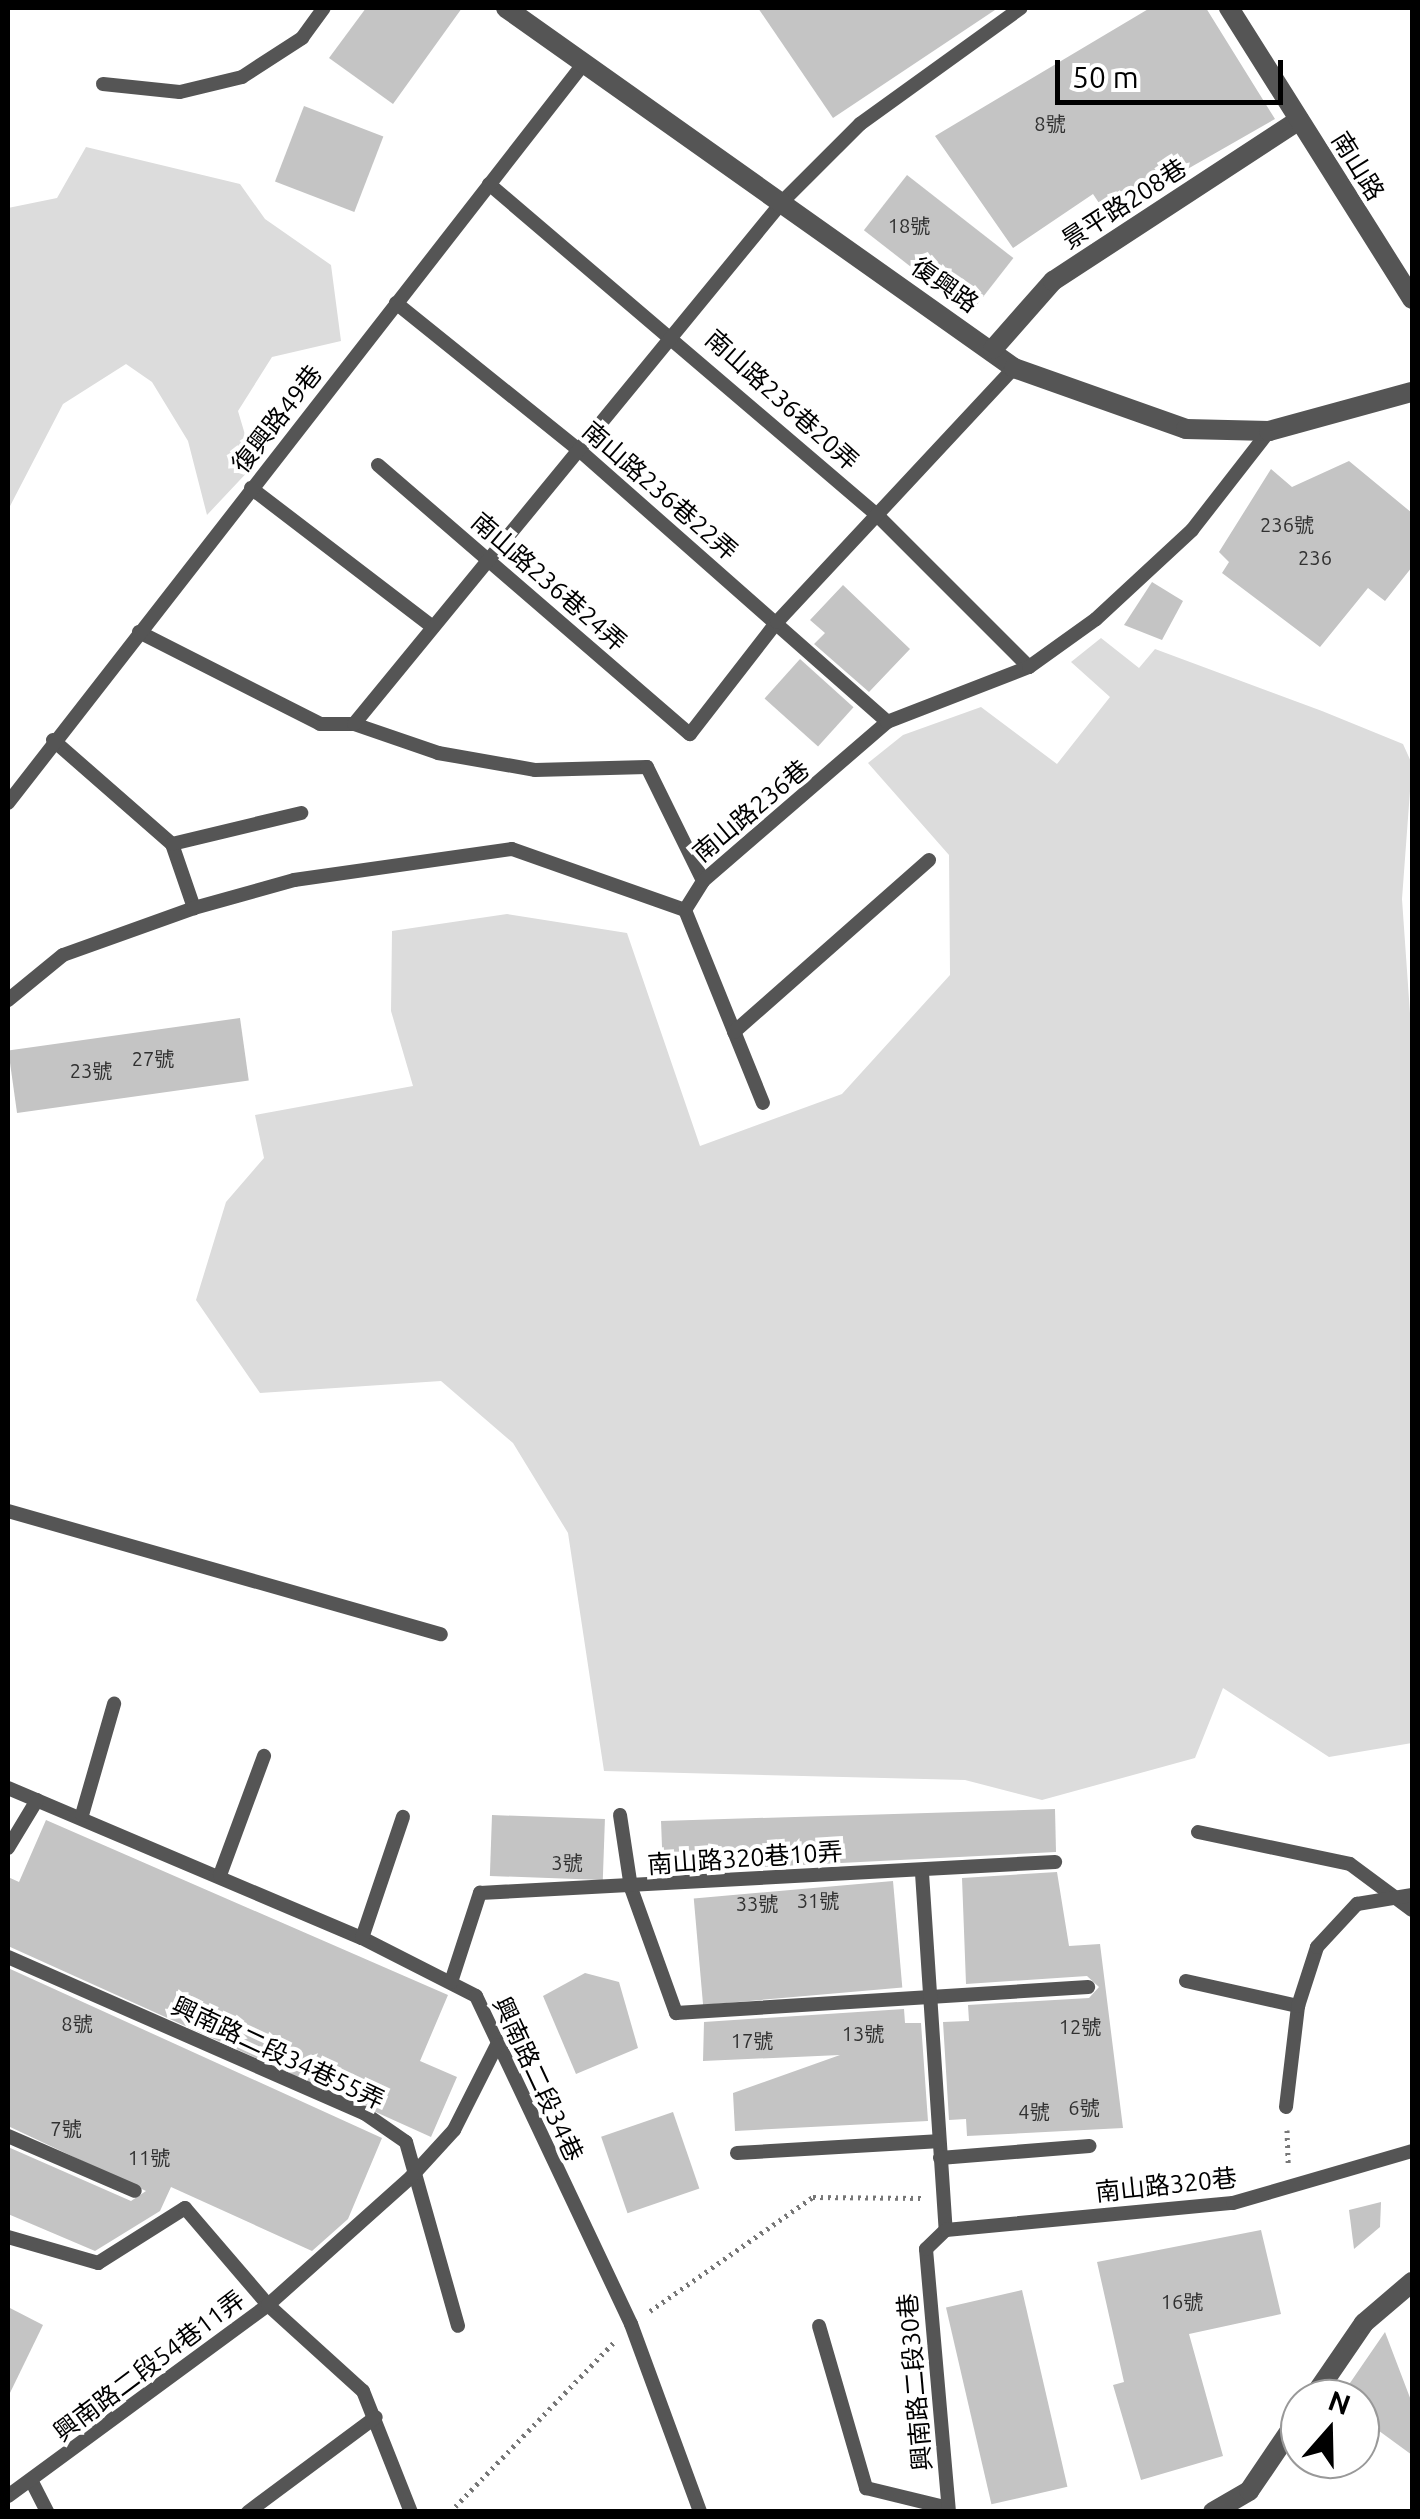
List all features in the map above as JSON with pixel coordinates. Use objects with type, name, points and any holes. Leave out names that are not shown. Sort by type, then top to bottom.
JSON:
[{"type":"street","name":"復興路","points":[[506,8],[1014,368],[1186,429],[1269,431],[1412,392]]},
{"type":"street","name":"南山路","points":[[1228,8],[1412,300]]},
{"type":"street","name":"景平路208巷","points":[[992,349],[1052,281],[1300,120]]},
{"type":"street","points":[[1326,2379],[1364,2323],[1412,2282]]},
{"type":"street","points":[[1213,2512],[1248,2491],[1280,2445]]},
{"type":"lane","points":[[104,84],[180,92],[242,77],[302,38],[324,8]]},
{"type":"lane","points":[[354,724],[783,201],[860,124],[1021,8]]},
{"type":"lane","name":"復興路49巷","points":[[8,803],[53,740],[584,63]]},
{"type":"lane","name":"南山路236巷20弄","points":[[489,184],[674,334],[877,515],[1029,667]]},
{"type":"lane","name":"南山路236巷22弄","points":[[396,303],[579,450],[887,722]]},
{"type":"lane","points":[[777,622],[1014,368]]},
{"type":"lane","name":"南山路236巷","points":[[684,910],[703,881],[887,722],[1029,667],[1142,580],[1269,431]]},
{"type":"lane","name":"南山路236巷24弄","points":[[378,465],[690,734],[777,622]]},
{"type":"lane","points":[[252,488],[433,627]]},
{"type":"lane","points":[[139,632],[274,707],[320,724],[354,724],[438,753],[535,770],[647,767],[703,881]]},
{"type":"lane","points":[[53,740],[172,844],[194,908]]},
{"type":"lane","points":[[172,844],[301,812]]},
{"type":"lane","points":[[8,1000],[63,955],[194,908],[294,880],[512,850],[684,910],[763,1103]]},
{"type":"lane","points":[[734,1032],[929,860]]},
{"type":"lane","points":[[8,1511],[441,1634]]},
{"type":"lane","points":[[82,1815],[114,1704]]},
{"type":"lane","points":[[220,1875],[264,1756]]},
{"type":"lane","name":"興南路二段34巷","points":[[8,1788],[82,1815],[362,1938],[476,1996],[631,2324],[700,2512]]},
{"type":"lane","points":[[8,1848],[38,1800]]},
{"type":"lane","points":[[620,1816],[630,1888],[676,2013],[716,2014],[932,1994],[1088,1987]]},
{"type":"lane","points":[[362,1938],[403,1817]]},
{"type":"lane","points":[[1198,1832],[1350,1864],[1389,1899],[1412,1910]]},
{"type":"lane","name":"南山路320巷10弄","points":[[451,1982],[480,1892],[630,1888],[788,1872],[922,1873],[1055,1862]]},
{"type":"lane","points":[[922,1873],[932,1994],[937,2141],[946,2230],[926,2249]]},
{"type":"lane","points":[[1286,2107],[1298,2006],[1318,1946],[1357,1904],[1412,1895]]},
{"type":"lane","name":"興南路二段34巷55弄","points":[[8,1957],[364,2113],[406,2142],[411,2177],[458,2326]]},
{"type":"lane","points":[[1186,1982],[1298,2006]]},
{"type":"lane","name":"興南路二段54巷11弄","points":[[8,2496],[268,2306],[411,2177],[454,2130],[497,2045]]},
{"type":"lane","points":[[8,2136],[135,2191]]},
{"type":"lane","points":[[737,2153],[937,2141]]},
{"type":"lane","points":[[940,2158],[1090,2146]]},
{"type":"lane","name":"南山路320巷","points":[[946,2230],[1233,2203],[1412,2151]]},
{"type":"lane","points":[[8,2237],[98,2263],[186,2208],[268,2306],[363,2391],[411,2512]]},
{"type":"lane","name":"興南路二段30巷","points":[[926,2249],[948,2510]]},
{"type":"lane","points":[[819,2326],[866,2488],[948,2510]]},
{"type":"lane","points":[[248,2512],[376,2417]]},
{"type":"lane","points":[[32,2482],[47,2512]]},
{"type":"path","points":[[1286,2107],[1289,2187]]},
{"type":"path","points":[[450,2512],[631,2324],[813,2197],[920,2195],[926,2249]]},
{"type":"shaded area","points":[[86,147],[240,184],[265,219],[331,265],[341,341],[272,357],[238,411],[254,465],[207,515],[188,441],[152,382],[126,364],[63,404],[8,510],[8,208],[57,198]]},
{"type":"shaded area","points":[[1101,638],[1139,668],[1155,649],[1322,711],[1403,744],[1412,764],[1402,899],[1412,1042],[1412,1743],[1329,1757],[1223,1688],[1195,1758],[1042,1800],[965,1780],[604,1771],[568,1533],[513,1443],[441,1381],[260,1393],[196,1300],[226,1202],[264,1158],[255,1115],[413,1086],[391,1011],[392,931],[507,914],[627,933],[700,1146],[842,1094],[950,975],[949,855],[868,763],[903,735],[981,707],[1057,764],[1110,697],[1071,662]]},
{"type":"building","points":[[366,8],[462,8],[393,104],[329,58]]},
{"type":"building","points":[[758,8],[998,8],[833,118]]},
{"type":"building","points":[[1150,8],[1206,8],[1275,119],[1107,215],[1093,194],[1013,248],[935,136]]},
{"type":"building","points":[[304,106],[383,136],[354,212],[275,182]]},
{"type":"building","points":[[907,175],[1013,258],[970,313],[864,230]]},
{"type":"building","points":[[1349,461],[1412,513],[1412,567],[1385,601],[1368,588],[1320,647],[1222,573],[1229,562],[1219,552],[1271,469],[1292,487]]},
{"type":"building","points":[[1152,582],[1183,601],[1162,640],[1124,625]]},
{"type":"building","points":[[843,585],[910,649],[869,692],[814,644],[825,633],[810,620]]},
{"type":"building","points":[[800,659],[854,707],[818,747],[765,698]]},
{"type":"building","points":[[240,1018],[249,1080],[17,1113],[8,1051]]},
{"type":"building","points":[[1055,1809],[1056,1852],[663,1872],[661,1821]]},
{"type":"building","points":[[492,1815],[605,1819],[603,1880],[490,1876]]},
{"type":"building","points":[[46,1820],[448,1995],[420,2061],[457,2077],[431,2137],[8,1946],[8,1877],[19,1882]]},
{"type":"building","points":[[1057,1872],[1069,1946],[1100,1944],[1123,2128],[967,2136],[966,2119],[949,2120],[943,2022],[969,2021],[968,2005],[1089,1998],[1099,1987],[1087,1976],[966,1984],[962,1878]]},
{"type":"building","points":[[893,1881],[902,1988],[703,2005],[694,1898]]},
{"type":"building","points":[[8,1968],[382,2138],[348,2219],[312,2251],[171,2187],[160,2211],[95,2251],[8,2214],[8,2147],[131,2201],[146,2191],[8,2126]]},
{"type":"building","points":[[585,1973],[619,1982],[638,2048],[576,2074],[543,1996]]},
{"type":"building","points":[[904,2009],[905,2023],[921,2023],[928,2121],[735,2131],[733,2093],[840,2055],[703,2061],[704,2022]]},
{"type":"building","points":[[673,2112],[699,2189],[628,2213],[601,2137]]},
{"type":"building","points":[[1381,2202],[1380,2227],[1354,2249],[1349,2210]]},
{"type":"building","points":[[1261,2230],[1281,2314],[1189,2334],[1223,2456],[1141,2480],[1113,2385],[1124,2382],[1097,2262]]},
{"type":"building","points":[[1022,2290],[1067,2487],[991,2504],[946,2308]]},
{"type":"building","points":[[8,2307],[43,2325],[8,2397]]},
{"type":"building","points":[[1385,2332],[1412,2403],[1412,2455],[1380,2432],[1380,2379],[1353,2379]]}]
